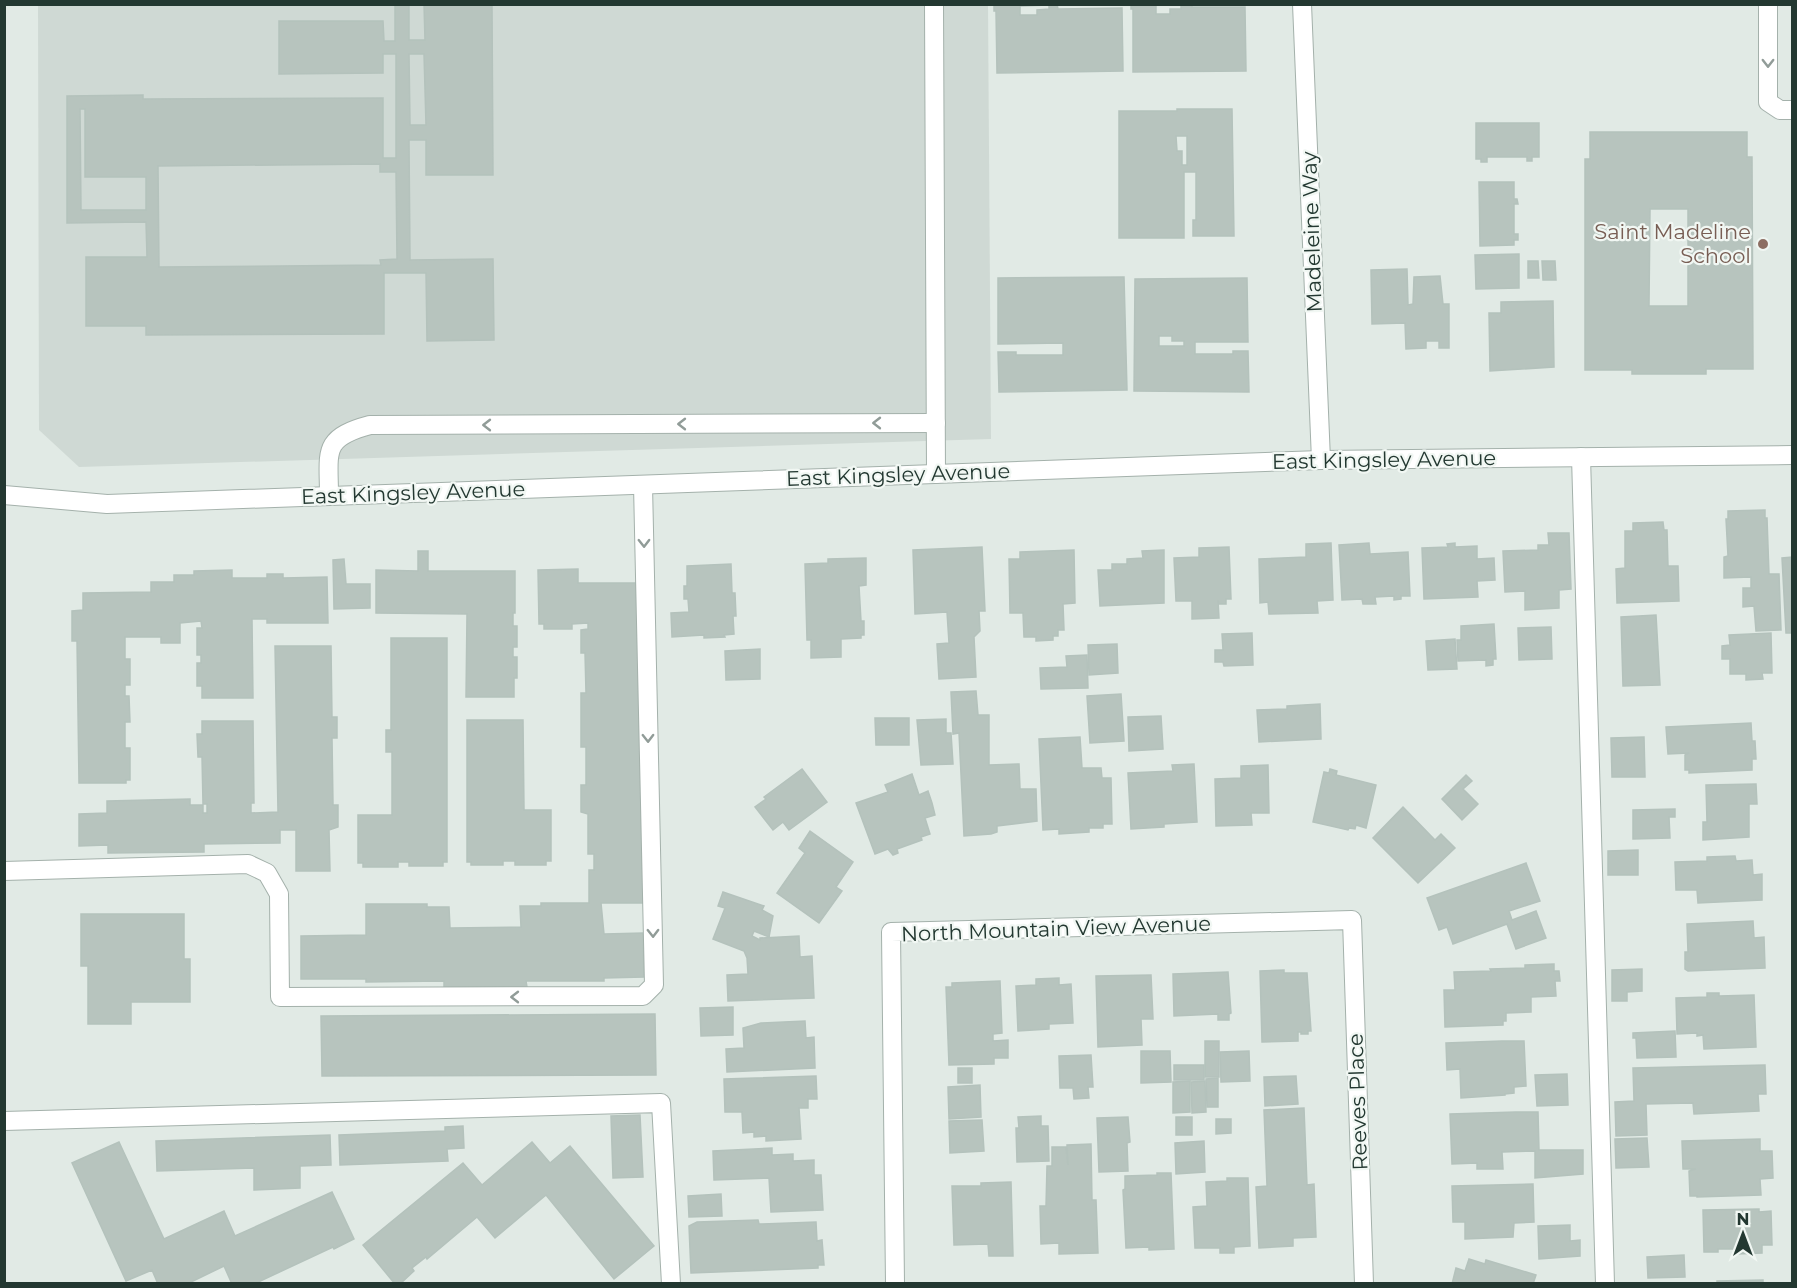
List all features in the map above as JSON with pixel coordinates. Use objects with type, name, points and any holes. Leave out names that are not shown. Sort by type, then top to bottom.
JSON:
[{"type":"street","points":[[934,4],[936,474]]},
{"type":"street","name":"Madeleine Way","points":[[1302,4],[1321,460]]},
{"type":"street","points":[[1768,4],[1768,102],[1780,110],[1792,110]]},
{"type":"street","points":[[329,496],[329,451],[339,436],[369,425],[936,423]]},
{"type":"street","name":"East Kingsley Avenue","points":[[4,495],[107,504],[1321,460],[1792,455]]},
{"type":"street","points":[[1581,457],[1605,1284]]},
{"type":"street","points":[[4,871],[248,864],[267,873],[279,894],[280,997],[643,996],[654,985],[643,485]]},
{"type":"street","name":"North Mountain View Avenue","points":[[895,1284],[891,932],[1353,920]]},
{"type":"street","name":"Reeves Place","points":[[1353,920],[1364,1284]]},
{"type":"street","points":[[4,1121],[661,1103],[670,1284]]},
{"type":"shaded area","points":[[38,5],[988,5],[991,439],[79,467],[39,430]]},
{"type":"building","points":[[395,4],[409,4],[409,40],[425,40],[424,4],[492,4],[493,175],[426,175],[426,140],[409,140],[410,260],[493,259],[494,340],[427,341],[426,273],[384,273],[384,334],[146,335],[146,326],[86,326],[86,257],[147,257],[146,222],[67,223],[67,96],[143,95],[143,99],[383,98],[383,158],[396,158],[396,54],[383,54],[383,73],[279,74],[279,21],[383,21],[384,41],[395,41]],"holes":[[[409,54],[424,54],[426,125],[410,125]],[[80,109],[85,109],[85,177],[146,177],[146,210],[81,210]],[[380,164],[380,172],[396,172],[397,259],[380,260],[381,265],[159,267],[158,166]]]},
{"type":"building","points":[[994,4],[1057,4],[1058,9],[1122,8],[1123,71],[997,73],[996,11],[994,11]],"holes":[[[1049,5],[1049,9],[1037,10],[1037,15],[1020,15],[1020,6]]]},
{"type":"building","points":[[1131,4],[1192,4],[1192,7],[1245,7],[1246,71],[1133,72],[1133,9],[1131,9]],"holes":[[[1156,5],[1181,5],[1181,9],[1170,9],[1170,14],[1156,14]]]},
{"type":"building","points":[[1177,109],[1232,109],[1234,236],[1193,236],[1193,220],[1196,220],[1196,172],[1184,172],[1184,238],[1119,238],[1119,111],[1177,111]],"holes":[[[1176,136],[1187,136],[1187,165],[1182,165],[1182,151],[1177,151]]]},
{"type":"building","points":[[1476,123],[1539,123],[1539,157],[1532,157],[1532,161],[1527,161],[1527,157],[1487,157],[1487,162],[1481,162],[1481,159],[1476,159]]},
{"type":"building","points":[[1590,132],[1747,132],[1747,157],[1752,157],[1753,369],[1706,369],[1706,374],[1632,374],[1632,370],[1585,370],[1585,159],[1590,159]],"holes":[[[1650,209],[1688,209],[1688,306],[1649,306]]]},
{"type":"building","points":[[1479,182],[1514,182],[1514,199],[1517,199],[1518,204],[1514,204],[1514,234],[1518,234],[1518,240],[1514,240],[1514,245],[1480,246]]},
{"type":"building","points":[[1519,254],[1519,288],[1476,289],[1475,255]]},
{"type":"building","points":[[1528,261],[1538,261],[1539,278],[1528,278]]},
{"type":"building","points":[[1542,261],[1555,261],[1556,280],[1543,280]]},
{"type":"building","points":[[1407,269],[1408,305],[1413,304],[1414,277],[1440,276],[1443,304],[1449,304],[1449,348],[1439,348],[1439,341],[1426,341],[1426,348],[1406,349],[1405,323],[1372,324],[1371,270]]},
{"type":"building","points":[[1124,277],[1127,390],[999,392],[998,352],[1016,352],[1016,355],[1063,355],[1063,343],[998,344],[998,278]]},
{"type":"building","points":[[1247,278],[1248,342],[1195,342],[1195,354],[1233,354],[1233,351],[1248,351],[1249,392],[1134,391],[1135,279]],"holes":[[[1159,336],[1172,336],[1172,341],[1184,341],[1184,346],[1159,346]]]},
{"type":"building","points":[[1553,301],[1554,367],[1490,371],[1489,313],[1501,313],[1501,302]]},
{"type":"building","points":[[1765,510],[1769,574],[1779,574],[1781,630],[1756,631],[1754,606],[1743,607],[1743,588],[1751,588],[1751,577],[1724,578],[1724,557],[1728,556],[1726,519],[1728,519],[1728,511]]},
{"type":"building","points":[[1663,522],[1664,530],[1667,530],[1668,566],[1678,566],[1679,601],[1617,603],[1616,569],[1625,568],[1625,531],[1633,531],[1633,523]]},
{"type":"building","points":[[1548,533],[1569,533],[1571,589],[1559,590],[1559,608],[1525,610],[1525,591],[1505,592],[1503,551],[1538,550],[1538,545],[1549,545]]},
{"type":"building","points":[[1331,543],[1333,600],[1317,601],[1318,613],[1269,614],[1268,602],[1260,603],[1259,559],[1306,557],[1306,544]]},
{"type":"building","points":[[1369,543],[1370,554],[1408,552],[1410,596],[1401,596],[1401,599],[1394,600],[1394,596],[1375,597],[1376,604],[1363,604],[1362,599],[1342,600],[1339,545]]},
{"type":"building","points":[[1455,543],[1455,547],[1477,546],[1477,559],[1494,558],[1495,580],[1477,581],[1478,597],[1424,599],[1422,548],[1448,547],[1447,544]]},
{"type":"building","points":[[982,547],[985,611],[979,611],[980,631],[974,637],[976,677],[939,679],[937,644],[949,643],[947,612],[915,614],[913,550]]},
{"type":"building","points":[[1229,547],[1231,599],[1226,599],[1226,604],[1219,604],[1218,600],[1219,618],[1192,619],[1192,601],[1176,601],[1174,558],[1199,557],[1199,548]]},
{"type":"building","points":[[1074,550],[1075,603],[1063,604],[1064,630],[1058,630],[1058,636],[1053,636],[1053,640],[1036,641],[1036,637],[1024,637],[1023,613],[1010,613],[1009,559],[1020,559],[1020,552]]},
{"type":"building","points":[[1164,550],[1164,603],[1100,606],[1098,570],[1112,570],[1112,564],[1127,564],[1127,559],[1143,558],[1142,551]]},
{"type":"building","points":[[418,551],[428,551],[428,571],[515,571],[513,626],[517,626],[517,647],[513,647],[513,657],[517,657],[517,678],[514,678],[514,697],[466,697],[467,614],[376,613],[376,570],[418,571]]},
{"type":"building","points":[[1792,557],[1792,633],[1786,633],[1782,558]]},
{"type":"building","points":[[866,558],[866,585],[859,586],[864,635],[861,635],[861,638],[841,639],[841,657],[811,658],[811,640],[807,640],[805,564],[828,563],[828,559]]},
{"type":"building","points":[[344,559],[346,584],[370,584],[370,608],[334,609],[333,560]]},
{"type":"building","points":[[731,564],[736,616],[733,616],[734,634],[724,635],[725,637],[704,638],[704,635],[672,637],[671,613],[689,612],[688,599],[684,599],[684,586],[687,586],[687,566]]},
{"type":"building","points":[[578,569],[578,583],[640,583],[643,903],[601,903],[604,934],[643,933],[644,977],[604,978],[604,981],[526,981],[527,987],[444,987],[444,981],[366,982],[366,979],[301,979],[301,936],[366,935],[366,904],[427,904],[427,907],[449,907],[450,928],[521,927],[520,906],[541,906],[541,903],[589,903],[589,870],[594,870],[594,854],[588,854],[588,814],[581,812],[581,785],[586,785],[586,747],[581,747],[581,693],[586,693],[585,653],[581,653],[581,630],[588,629],[588,623],[572,624],[572,629],[544,629],[544,624],[539,624],[538,570]]},
{"type":"building","points":[[232,570],[232,578],[267,578],[267,574],[283,574],[283,578],[327,577],[328,623],[267,623],[267,619],[252,619],[253,698],[202,698],[202,686],[197,686],[197,663],[201,663],[201,655],[197,655],[197,628],[202,628],[201,621],[180,623],[180,643],[161,643],[161,637],[125,637],[125,659],[130,659],[130,685],[125,685],[125,696],[129,696],[130,722],[125,722],[125,748],[130,748],[130,780],[126,780],[126,783],[79,783],[77,641],[72,641],[72,611],[83,610],[83,593],[151,592],[151,582],[174,582],[174,575],[194,575],[194,571]]},
{"type":"building","points":[[1656,615],[1660,685],[1623,686],[1621,617]]},
{"type":"building","points":[[1494,624],[1496,659],[1493,659],[1493,665],[1486,666],[1486,660],[1458,661],[1457,640],[1461,640],[1461,626]]},
{"type":"building","points":[[1551,627],[1552,659],[1519,660],[1518,628]]},
{"type":"building","points":[[1252,633],[1253,665],[1224,666],[1223,662],[1215,662],[1215,650],[1223,650],[1222,634]]},
{"type":"building","points":[[1771,633],[1772,673],[1762,673],[1763,679],[1746,680],[1746,674],[1730,674],[1730,659],[1722,659],[1722,646],[1730,645],[1729,635]]},
{"type":"building","points":[[391,638],[447,638],[447,862],[443,862],[443,866],[409,866],[409,862],[398,862],[398,867],[363,867],[363,863],[358,863],[358,815],[392,815],[392,752],[386,752],[386,730],[391,730]]},
{"type":"building","points":[[1455,639],[1457,669],[1428,670],[1426,641]]},
{"type":"building","points":[[1117,644],[1118,673],[1089,675],[1088,645]]},
{"type":"building","points":[[275,646],[331,646],[332,717],[337,717],[337,738],[332,738],[333,805],[338,805],[338,827],[329,830],[330,871],[296,871],[296,830],[280,830],[280,843],[204,844],[204,852],[108,853],[108,845],[79,846],[79,814],[107,813],[107,801],[190,799],[190,805],[203,805],[203,813],[207,813],[207,804],[203,804],[202,757],[198,757],[197,734],[202,734],[202,721],[253,721],[254,803],[251,803],[251,813],[278,812]]},
{"type":"building","points":[[760,649],[760,679],[726,680],[725,651]]},
{"type":"building","points":[[1087,655],[1088,688],[1041,689],[1040,668],[1067,667],[1066,656]]},
{"type":"building","points":[[976,691],[978,715],[989,715],[989,765],[1019,764],[1020,789],[1036,789],[1037,821],[997,826],[997,832],[991,834],[964,836],[959,733],[953,734],[951,692]]},
{"type":"building","points":[[1121,694],[1124,741],[1090,743],[1087,696]]},
{"type":"building","points":[[1320,704],[1321,739],[1259,742],[1257,710],[1287,709],[1287,706]]},
{"type":"building","points":[[1161,716],[1163,749],[1129,751],[1128,717]]},
{"type":"building","points":[[875,718],[909,718],[909,745],[876,745]]},
{"type":"building","points":[[946,719],[946,733],[951,733],[953,764],[921,765],[917,720]]},
{"type":"building","points":[[467,720],[523,720],[524,810],[551,810],[551,861],[546,861],[546,865],[515,865],[515,861],[503,861],[503,865],[471,865],[471,862],[467,862]]},
{"type":"building","points":[[1751,723],[1756,759],[1752,759],[1752,770],[1689,773],[1689,770],[1685,770],[1685,755],[1689,753],[1668,754],[1666,727]]},
{"type":"building","points":[[1080,737],[1082,768],[1101,768],[1102,778],[1111,778],[1112,824],[1103,824],[1103,828],[1089,828],[1089,832],[1059,834],[1059,829],[1043,830],[1039,739]]},
{"type":"building","points":[[1644,737],[1645,777],[1612,777],[1611,738]]},
{"type":"building","points":[[1194,764],[1197,822],[1131,829],[1128,773],[1173,771],[1172,765]]},
{"type":"building","points":[[1268,765],[1269,813],[1251,813],[1252,825],[1216,826],[1215,779],[1241,778],[1241,766]]},
{"type":"building","points":[[802,769],[827,802],[789,830],[783,822],[773,830],[755,807],[766,799],[764,797]]},
{"type":"building","points":[[1330,769],[1337,771],[1336,775],[1376,785],[1366,828],[1356,825],[1355,829],[1349,828],[1348,830],[1313,822],[1324,772],[1329,773]]},
{"type":"building","points":[[912,774],[919,795],[928,791],[932,803],[935,815],[925,818],[930,834],[921,837],[922,840],[897,849],[898,853],[893,855],[888,849],[875,854],[856,803],[888,792],[885,785]]},
{"type":"building","points":[[1466,775],[1472,781],[1463,789],[1478,804],[1462,820],[1442,799]]},
{"type":"building","points":[[1756,784],[1757,804],[1749,804],[1749,837],[1703,840],[1703,822],[1707,822],[1706,785]]},
{"type":"building","points":[[1403,807],[1435,840],[1441,834],[1455,848],[1418,883],[1373,838]]},
{"type":"building","points":[[1675,809],[1675,817],[1669,817],[1670,838],[1633,839],[1633,810]]},
{"type":"building","points":[[810,831],[853,862],[836,887],[842,891],[819,923],[777,893],[805,853],[799,848]]},
{"type":"building","points":[[1638,850],[1638,875],[1608,875],[1608,851]]},
{"type":"building","points":[[1735,856],[1736,861],[1752,860],[1753,875],[1762,874],[1762,900],[1698,903],[1697,890],[1676,890],[1675,862],[1707,861],[1707,857]]},
{"type":"building","points":[[1526,863],[1540,901],[1509,911],[1512,920],[1536,911],[1546,938],[1516,949],[1507,924],[1453,944],[1447,927],[1439,930],[1427,898]]},
{"type":"building","points":[[723,892],[764,906],[762,910],[773,916],[769,937],[754,931],[752,936],[760,940],[760,938],[799,936],[800,957],[812,956],[814,998],[728,1001],[727,975],[748,974],[744,951],[713,939],[725,908],[718,906]]},
{"type":"building","points":[[81,914],[184,914],[184,959],[190,959],[190,1002],[131,1002],[131,1024],[88,1024],[88,966],[81,966]]},
{"type":"building","points":[[1753,921],[1754,938],[1764,937],[1765,968],[1688,971],[1685,969],[1685,952],[1688,952],[1687,924]]},
{"type":"building","points":[[1554,964],[1554,971],[1559,971],[1560,981],[1555,981],[1556,996],[1531,997],[1531,1012],[1506,1013],[1506,1021],[1503,1021],[1503,1025],[1445,1027],[1444,990],[1455,990],[1454,972],[1491,971],[1490,969]]},
{"type":"building","points":[[1642,969],[1642,991],[1627,992],[1627,1001],[1612,1001],[1612,970]]},
{"type":"building","points":[[1284,970],[1284,973],[1307,973],[1311,1031],[1308,1031],[1308,1034],[1298,1032],[1298,1041],[1262,1042],[1260,971]]},
{"type":"building","points":[[1228,972],[1231,1013],[1229,1020],[1218,1020],[1218,1014],[1174,1016],[1173,974]]},
{"type":"building","points":[[1151,975],[1153,1019],[1141,1019],[1142,1045],[1098,1047],[1096,976]]},
{"type":"building","points":[[1059,978],[1059,985],[1071,984],[1073,1023],[1049,1024],[1049,1029],[1018,1031],[1016,986],[1036,985],[1036,979]]},
{"type":"building","points":[[1000,981],[1002,1033],[993,1034],[993,1041],[1008,1040],[1008,1058],[994,1058],[994,1064],[949,1065],[946,987],[952,987],[952,983]]},
{"type":"building","points":[[1707,993],[1719,993],[1719,996],[1754,995],[1756,1047],[1704,1049],[1703,1035],[1677,1034],[1676,998],[1707,997]]},
{"type":"building","points":[[733,1007],[733,1035],[701,1036],[700,1008]]},
{"type":"building","points":[[655,1014],[656,1075],[322,1076],[321,1016]]},
{"type":"building","points":[[805,1021],[806,1038],[814,1037],[815,1068],[727,1072],[726,1049],[744,1048],[743,1028],[761,1023]]},
{"type":"building","points":[[1675,1031],[1676,1057],[1637,1058],[1636,1038],[1633,1038],[1633,1033]]},
{"type":"building","points":[[1205,1041],[1219,1041],[1219,1077],[1205,1077]]},
{"type":"building","points":[[1524,1041],[1526,1086],[1514,1087],[1514,1093],[1505,1095],[1461,1098],[1460,1069],[1447,1070],[1446,1043]]},
{"type":"building","points":[[1141,1051],[1170,1051],[1171,1082],[1141,1083]]},
{"type":"building","points":[[1249,1051],[1250,1081],[1221,1082],[1220,1052]]},
{"type":"building","points":[[1091,1055],[1093,1087],[1088,1087],[1089,1098],[1074,1099],[1073,1088],[1060,1088],[1059,1056]]},
{"type":"building","points":[[1174,1065],[1204,1065],[1204,1080],[1174,1080]]},
{"type":"building","points":[[1765,1065],[1766,1094],[1758,1094],[1759,1111],[1694,1114],[1693,1103],[1646,1104],[1647,1135],[1616,1136],[1615,1102],[1634,1101],[1633,1068]]},
{"type":"building","points":[[958,1068],[972,1068],[972,1083],[958,1083]]},
{"type":"building","points":[[1567,1074],[1568,1105],[1537,1106],[1535,1075]]},
{"type":"building","points":[[816,1076],[817,1099],[808,1099],[808,1108],[799,1108],[801,1139],[766,1141],[766,1136],[754,1137],[754,1132],[743,1133],[742,1112],[725,1112],[724,1079]]},
{"type":"building","points":[[1296,1076],[1298,1104],[1265,1106],[1264,1077]]},
{"type":"building","points":[[1218,1078],[1218,1107],[1207,1107],[1206,1079]]},
{"type":"building","points":[[1190,1081],[1190,1112],[1173,1113],[1173,1082]]},
{"type":"building","points":[[1205,1081],[1206,1112],[1192,1113],[1191,1082]]},
{"type":"building","points":[[980,1085],[981,1117],[949,1119],[948,1087]]},
{"type":"building","points":[[1304,1108],[1307,1185],[1314,1184],[1316,1237],[1293,1238],[1293,1246],[1259,1248],[1256,1187],[1267,1186],[1264,1110]]},
{"type":"building","points":[[1538,1112],[1539,1150],[1583,1150],[1583,1174],[1535,1178],[1535,1151],[1502,1152],[1503,1169],[1477,1169],[1477,1163],[1452,1164],[1450,1114]]},
{"type":"building","points":[[640,1115],[643,1177],[613,1178],[611,1116]]},
{"type":"building","points":[[1041,1116],[1041,1126],[1048,1126],[1049,1161],[1017,1162],[1018,1117]]},
{"type":"building","points":[[1128,1117],[1130,1142],[1127,1143],[1128,1171],[1099,1172],[1097,1118]]},
{"type":"building","points":[[1176,1117],[1192,1117],[1192,1135],[1176,1135]]},
{"type":"building","points":[[1216,1119],[1231,1119],[1231,1133],[1216,1134]]},
{"type":"building","points":[[982,1120],[984,1151],[950,1153],[949,1121]]},
{"type":"building","points":[[463,1126],[464,1148],[447,1149],[448,1161],[340,1165],[339,1135],[445,1131],[445,1127]]},
{"type":"building","points":[[330,1135],[331,1165],[300,1166],[300,1188],[254,1190],[254,1168],[157,1171],[156,1141]]},
{"type":"building","points":[[1647,1138],[1649,1167],[1616,1168],[1615,1139]]},
{"type":"building","points":[[1760,1139],[1760,1151],[1772,1151],[1773,1178],[1760,1179],[1761,1195],[1690,1196],[1689,1171],[1696,1169],[1683,1169],[1682,1141]]},
{"type":"building","points":[[1204,1141],[1205,1172],[1176,1174],[1175,1143]]},
{"type":"building","points":[[119,1142],[164,1239],[224,1211],[235,1236],[332,1192],[354,1239],[254,1284],[232,1284],[224,1266],[187,1284],[158,1284],[152,1270],[126,1281],[72,1163]]},
{"type":"building","points":[[532,1142],[550,1163],[570,1146],[654,1246],[614,1279],[546,1195],[495,1238],[477,1217],[427,1259],[426,1257],[412,1268],[414,1271],[400,1284],[395,1284],[363,1245],[463,1163],[482,1185]]},
{"type":"building","points":[[1091,1144],[1092,1200],[1096,1200],[1098,1253],[1059,1254],[1059,1243],[1041,1244],[1040,1206],[1046,1206],[1047,1166],[1052,1166],[1052,1147],[1066,1147],[1068,1165],[1067,1145]]},
{"type":"building","points":[[772,1148],[772,1155],[793,1154],[793,1161],[814,1160],[814,1175],[821,1175],[823,1210],[771,1212],[769,1178],[714,1180],[713,1151]]},
{"type":"building","points":[[1157,1173],[1171,1173],[1174,1249],[1126,1248],[1123,1190],[1125,1189],[1125,1176],[1157,1175]]},
{"type":"building","points":[[1227,1178],[1248,1178],[1250,1246],[1234,1247],[1234,1253],[1220,1253],[1220,1248],[1195,1248],[1193,1207],[1207,1206],[1206,1182],[1227,1181]]},
{"type":"building","points":[[1011,1182],[1013,1256],[989,1256],[988,1244],[954,1245],[952,1186],[981,1186],[981,1183]]},
{"type":"building","points":[[1533,1184],[1534,1222],[1514,1223],[1513,1237],[1465,1239],[1465,1222],[1453,1222],[1452,1186]]},
{"type":"building","points":[[721,1194],[722,1216],[689,1217],[688,1196]]},
{"type":"building","points":[[1759,1209],[1759,1212],[1771,1211],[1772,1245],[1762,1245],[1762,1253],[1737,1254],[1737,1249],[1704,1252],[1703,1210]]},
{"type":"building","points":[[758,1220],[759,1224],[816,1222],[817,1241],[822,1240],[824,1265],[818,1265],[818,1268],[691,1273],[689,1226],[697,1222]]},
{"type":"building","points":[[1570,1225],[1570,1241],[1580,1240],[1580,1256],[1539,1259],[1538,1226]]},
{"type":"building","points":[[1684,1255],[1685,1277],[1648,1278],[1647,1257]]},
{"type":"building","points":[[1469,1259],[1485,1264],[1486,1260],[1536,1275],[1533,1284],[1452,1284],[1456,1268],[1465,1271]]},
{"type":"building","points":[[1763,1280],[1763,1284],[1717,1284],[1717,1281]]},
{"type":"place","name":"Saint Madeline School","points":[[1763,244]]}]
